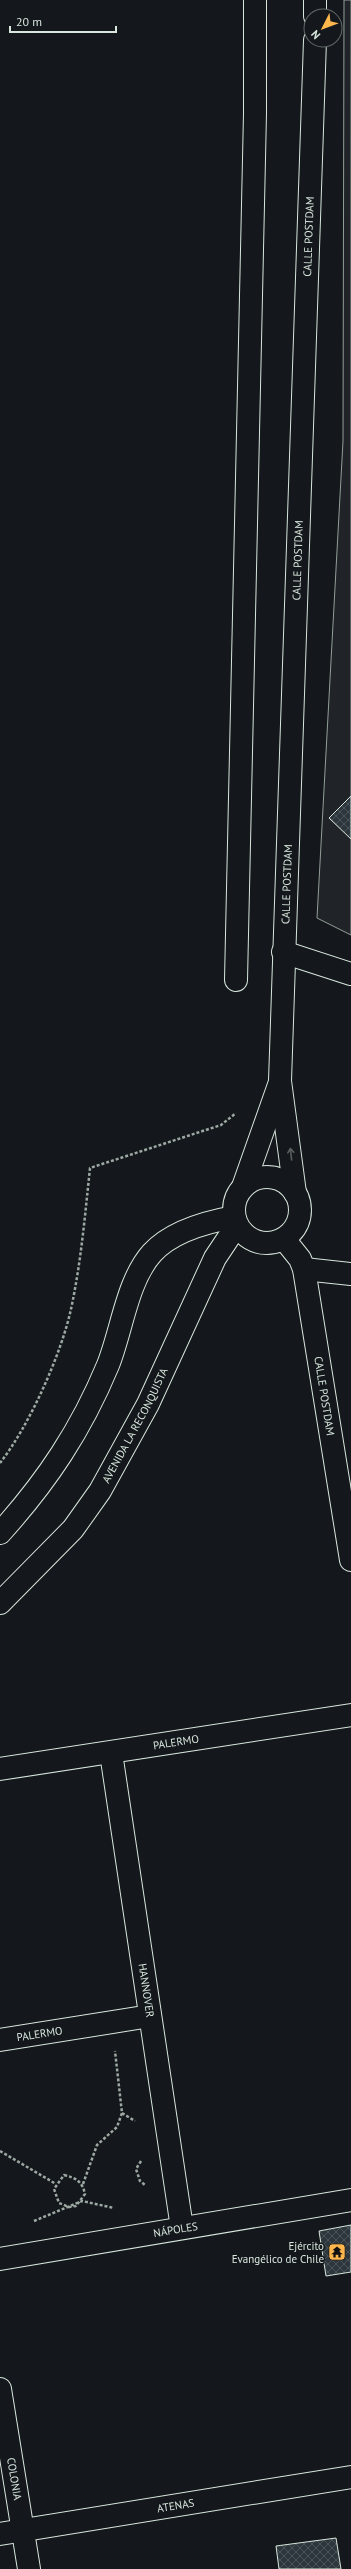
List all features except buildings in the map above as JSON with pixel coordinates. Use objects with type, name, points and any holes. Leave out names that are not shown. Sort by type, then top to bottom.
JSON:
[{"type":"street","points":[[236,980],[256,113],[255,0]]},
{"type":"street","name":"CALLE POSTDAM","points":[[296,1193],[280,1081],[283,952],[300,510],[315,48]]},
{"type":"street","points":[[283,952],[351,974]]},
{"type":"street","name":"CALLE POSTDAM","points":[[243,1187],[280,1081]]},
{"type":"street","points":[[266,1177],[283,1181],[296,1193],[301,1207],[300,1215],[295,1229],[284,1239],[269,1244],[254,1241],[247,1237],[236,1221],[235,1201],[243,1187],[250,1182],[266,1177]]},
{"type":"street","points":[[0,1533],[29,1501],[59,1460],[78,1428],[109,1363],[135,1280],[144,1263],[153,1252],[177,1235],[208,1223],[236,1221]]},
{"type":"street","name":"AVENIDA LA RECONQUISTA","points":[[0,1603],[73,1529],[100,1491],[148,1404],[215,1258],[236,1221]]},
{"type":"street","name":"CALLE POSTDAM","points":[[284,1239],[300,1259],[304,1269],[351,1560]]},
{"type":"street","points":[[304,1269],[351,1274]]},
{"type":"street","name":"PALERMO","points":[[0,1769],[351,1715]]},
{"type":"street","name":"HANNOVER","points":[[110,1752],[182,2228]]},
{"type":"street","name":"PALERMO","points":[[0,2040],[150,2016]]},
{"type":"street","name":"NÁPOLES","points":[[0,2259],[351,2200]]},
{"type":"street","name":"COLONIA","points":[[0,2389],[29,2569]]},
{"type":"street","name":"ATENAS","points":[[0,2534],[351,2477]]},
{"type":"path","points":[[0,1463],[13,1446],[47,1380],[71,1310],[90,1168],[221,1125],[238,1111]]},
{"type":"path","points":[[83,2184],[75,2177],[64,2175],[56,2184],[54,2190],[58,2203],[69,2207],[76,2206],[82,2201],[85,2194],[83,2184],[97,2145],[117,2127],[122,2113],[111,2022]]},
{"type":"path","points":[[0,2151],[56,2184]]},
{"type":"shaded area","points":[[344,0],[351,0],[351,935],[317,918],[343,441]]},
{"type":"place","name":"Ejército Evangélico de Chile","points":[[337,2252]]}]
